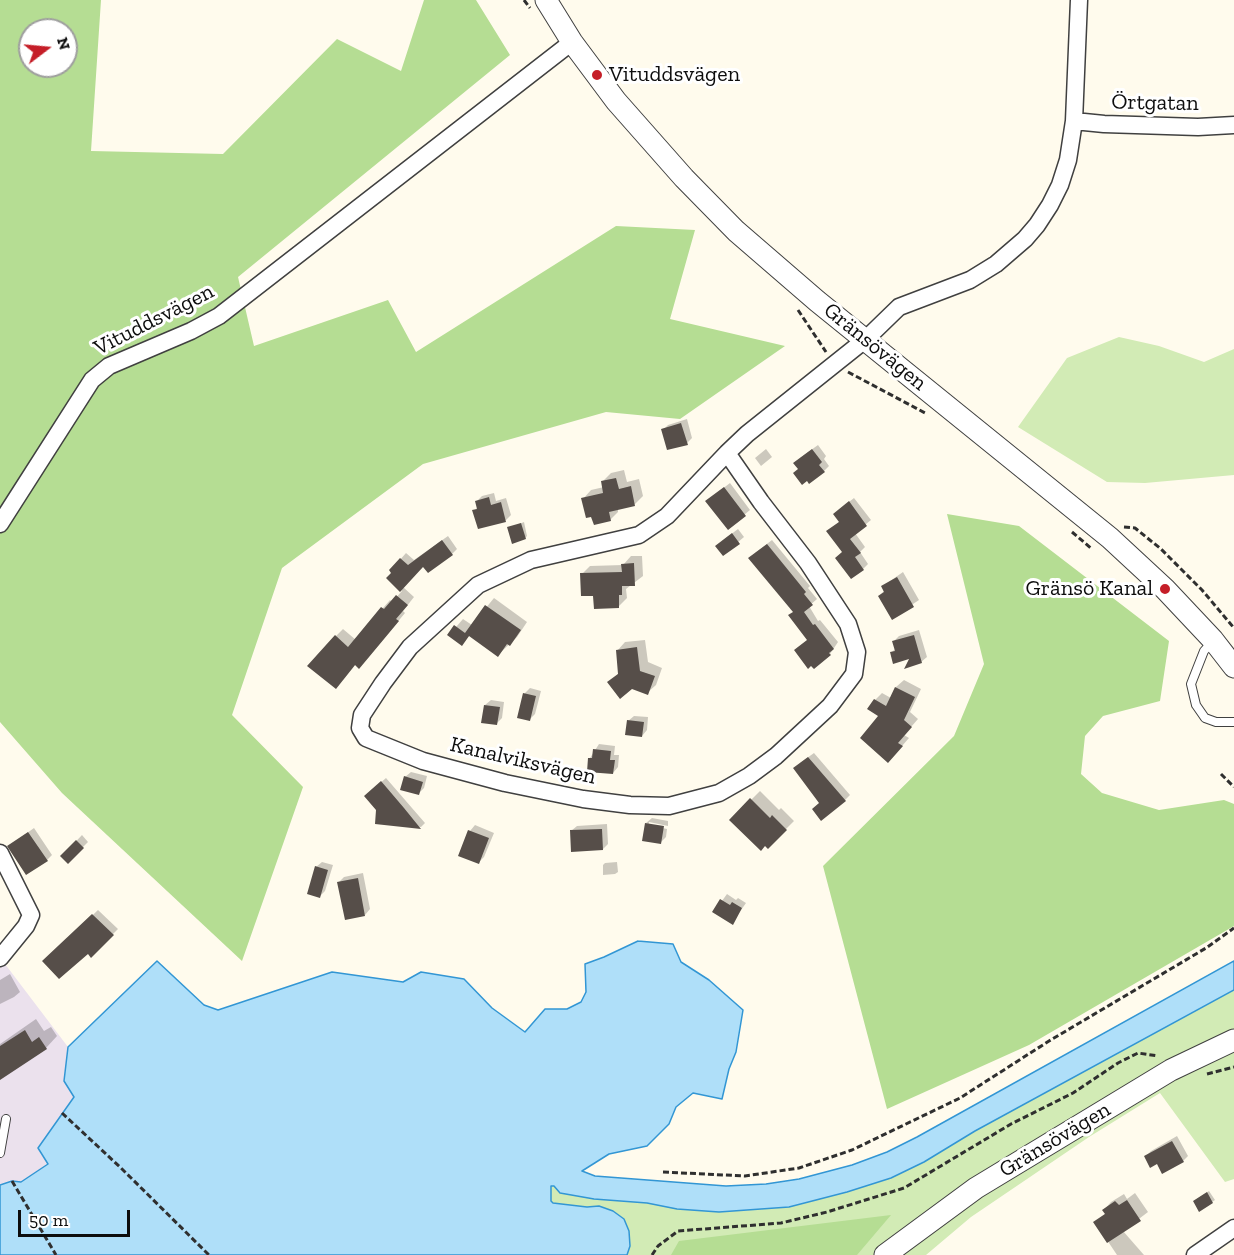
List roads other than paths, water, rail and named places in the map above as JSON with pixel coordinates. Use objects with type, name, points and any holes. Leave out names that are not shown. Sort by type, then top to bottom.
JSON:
[{"type":"street","name":"Gränsövägen","points":[[546,0],[572,42],[622,109],[684,178],[736,231],[818,301],[1110,538],[1165,589],[1213,640],[1234,667]]},
{"type":"street","name":"Kanalviksvägen","points":[[727,453],[760,502],[808,563],[848,624],[857,652],[854,674],[830,706],[776,756],[749,777],[719,794],[669,806],[630,805],[583,799],[505,783],[423,761],[366,738],[360,728],[362,715],[383,683],[410,647],[478,585],[531,560],[639,535],[667,516],[727,453],[747,434],[866,339],[899,307],[970,280],[996,264],[1025,239],[1037,225],[1060,185],[1068,160],[1074,121],[1079,0]]},
{"type":"street","name":"Vituddsvägen","points":[[0,524],[92,380],[109,366],[191,331],[219,316],[572,42]]},
{"type":"street","name":"Örtgatan","points":[[1074,121],[1198,127],[1234,125]]},
{"type":"street","points":[[0,853],[31,915],[26,926],[0,958]]},
{"type":"street","name":"Gränsövägen","points":[[885,1255],[976,1188],[1171,1070],[1233,1043]]},
{"type":"street","points":[[1195,1255],[1234,1228]]},
{"type":"lane","points":[[1213,640],[1204,651],[1191,684],[1196,705],[1205,718],[1216,722],[1234,722]]},
{"type":"lane","points":[[0,1153],[6,1119]]},
{"type":"water","points":[[638,941],[673,944],[681,962],[709,980],[743,1010],[736,1052],[729,1069],[722,1099],[693,1093],[676,1107],[669,1124],[647,1146],[609,1154],[582,1171],[595,1176],[726,1186],[766,1184],[799,1179],[852,1165],[887,1152],[917,1137],[1234,961],[1234,990],[975,1131],[924,1162],[891,1178],[847,1192],[789,1207],[719,1212],[594,1199],[560,1193],[554,1186],[551,1186],[553,1203],[599,1206],[613,1211],[624,1219],[629,1231],[630,1246],[627,1255],[0,1255],[0,1185],[12,1181],[21,1182],[48,1164],[38,1148],[74,1097],[64,1081],[68,1047],[157,961],[204,1005],[218,1010],[332,972],[403,982],[421,972],[464,979],[492,1008],[525,1032],[545,1009],[567,1009],[581,1002],[586,992],[585,964]]},
{"type":"place","name":"Vituddsvägen","points":[[597,75]]},
{"type":"place","name":"Gränsö Kanal","points":[[1165,589]]}]
